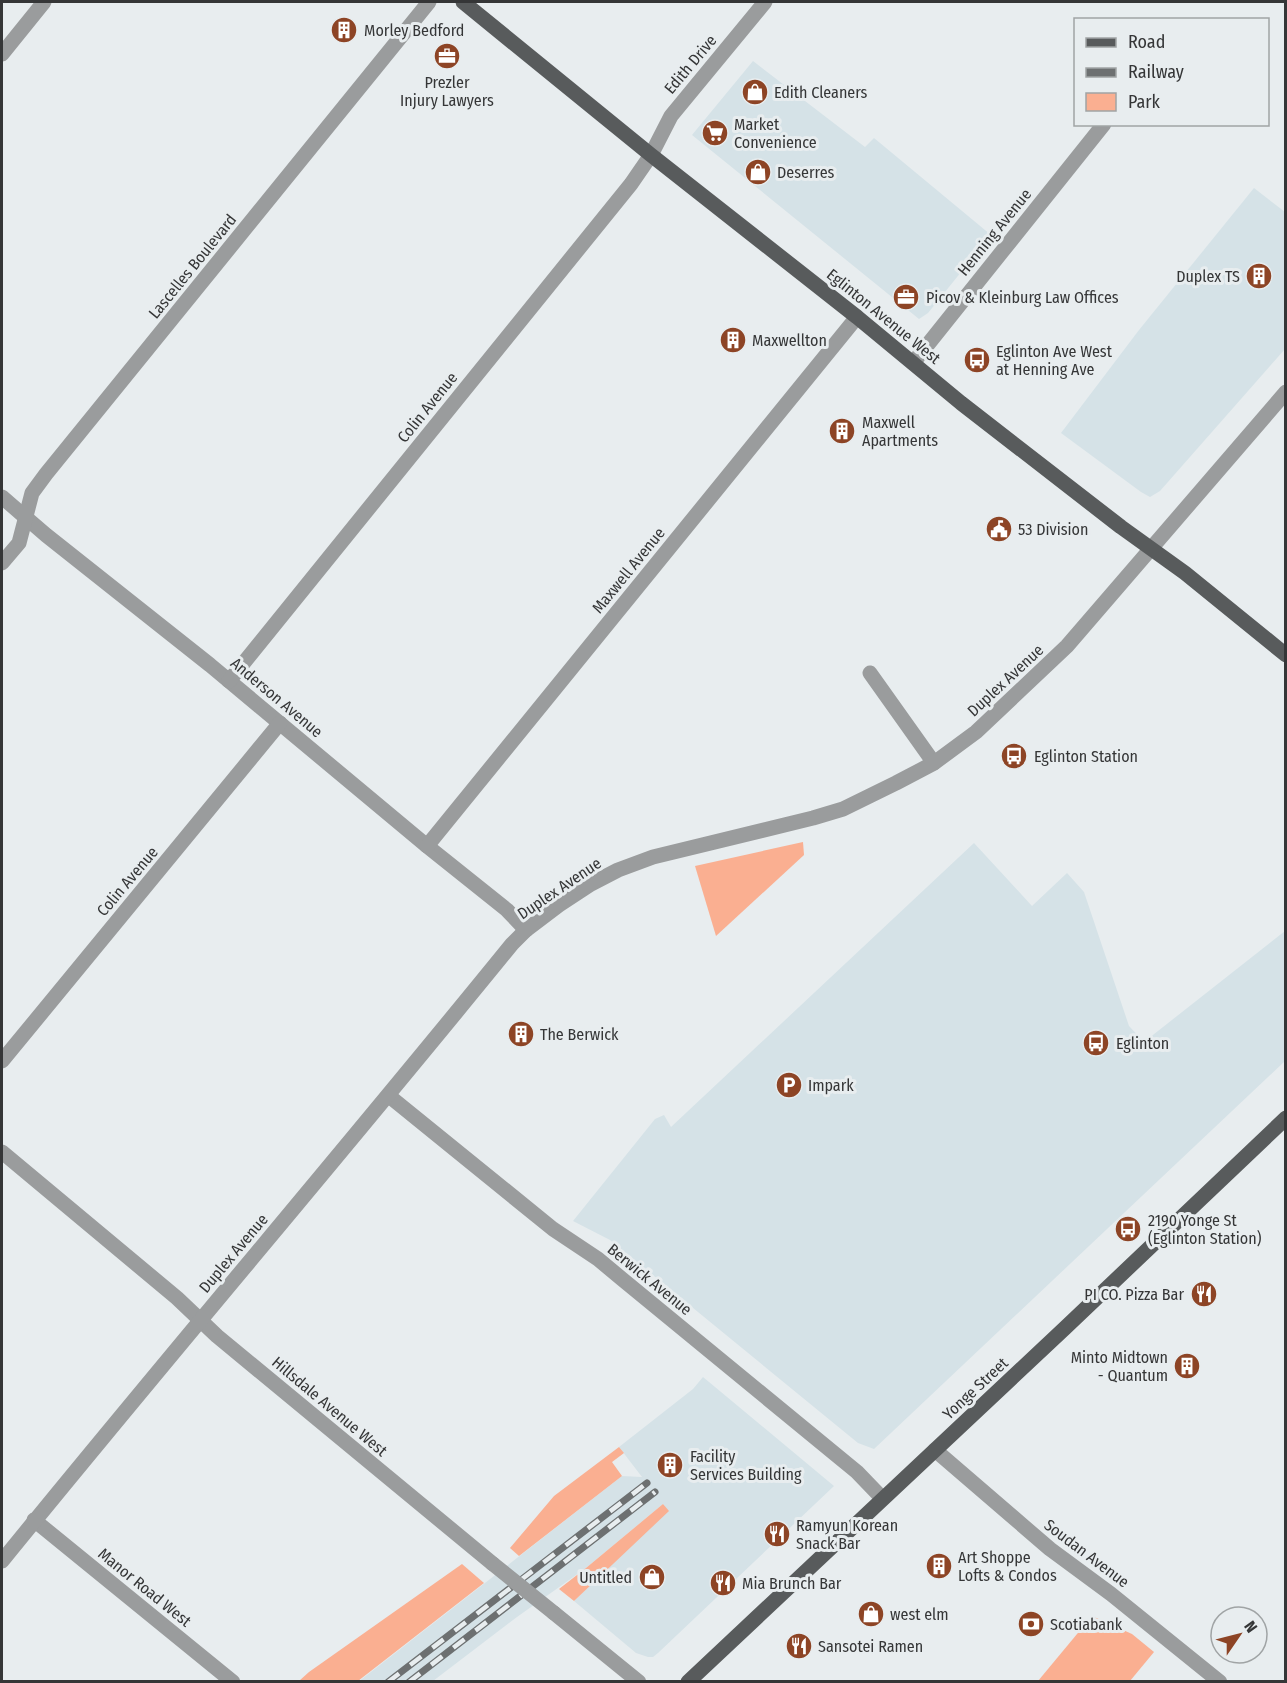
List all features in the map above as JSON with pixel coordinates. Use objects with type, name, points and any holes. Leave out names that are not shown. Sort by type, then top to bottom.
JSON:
[{"type":"main road","name":"Eglinton Avenue West","points":[[463,2],[913,363],[1286,655]]},
{"type":"main road","name":"Yonge Street","points":[[696,1679],[882,1498],[1286,1118]]},
{"type":"street","points":[[2,54],[44,2]]},
{"type":"street","name":"Lascelles Boulevard","points":[[2,563],[19,543],[32,494],[46,474],[429,2]]},
{"type":"street","name":"Edith Drive","points":[[651,155],[671,116],[765,2]]},
{"type":"street","name":"Henning Avenue","points":[[913,363],[1102,126]]},
{"type":"street","name":"Colin Avenue","points":[[229,681],[631,184],[651,155]]},
{"type":"street","name":"Maxwell Avenue","points":[[427,846],[857,317]]},
{"type":"street","name":"Duplex Avenue","points":[[2,1561],[526,930],[591,884],[618,870],[653,857],[843,809],[934,763],[976,732],[1034,679],[1088,622],[1286,392]]},
{"type":"street","name":"Anderson Avenue","points":[[2,497],[507,910],[526,930]]},
{"type":"street","points":[[870,673],[934,763]]},
{"type":"street","name":"Colin Avenue","points":[[2,1061],[280,723]]},
{"type":"street","name":"Berwick Avenue","points":[[389,1096],[553,1229],[598,1259],[640,1293],[858,1472],[882,1498]]},
{"type":"street","name":"Hillsdale Avenue West","points":[[2,1152],[493,1564],[639,1682]]},
{"type":"street","name":"Soudan Avenue","points":[[935,1450],[1050,1549],[1111,1593],[1220,1682]]},
{"type":"street","name":"Manor Road West","points":[[34,1520],[233,1682]]},
{"type":"shaded area","points":[[753,61],[865,147],[874,138],[991,235],[928,313],[919,319],[692,135]]},
{"type":"shaded area","points":[[1254,188],[1285,212],[1285,349],[1160,491],[1150,497],[1061,433],[1139,330]]},
{"type":"shaded area","points":[[974,843],[1032,906],[1067,873],[1084,892],[1129,1026],[1144,1042],[1285,931],[1285,1061],[874,1449],[858,1443],[610,1240],[573,1221],[655,1119],[664,1115],[671,1127]]},
{"type":"shaded area","points":[[703,1377],[834,1486],[658,1653],[653,1657],[648,1657],[636,1653],[574,1601],[668,1511],[663,1504],[586,1568],[433,1681],[358,1682],[622,1476],[642,1477],[619,1447],[693,1389]]},
{"type":"green space","points":[[803,842],[804,855],[716,936],[695,866]]},
{"type":"green space","points":[[619,1447],[624,1453],[612,1462],[622,1476],[519,1556],[510,1548],[554,1496]]},
{"type":"green space","points":[[663,1504],[669,1511],[574,1601],[559,1589],[586,1568]]},
{"type":"green space","points":[[462,1564],[484,1583],[358,1681],[299,1681],[309,1672]]},
{"type":"green space","points":[[1092,1616],[1132,1634],[1154,1652],[1130,1681],[1038,1681]]},
{"type":"railway","points":[[388,1682],[647,1483]]},
{"type":"railway","points":[[409,1682],[655,1492]]},
{"type":"place","name":"Morley Bedford","points":[[344,30]]},
{"type":"place","name":"Prezler Injury Lawyers","points":[[447,56]]},
{"type":"place","name":"Edith Cleaners","points":[[755,92]]},
{"type":"place","name":"Market Convenience","points":[[715,133]]},
{"type":"place","name":"Deserres","points":[[758,172]]},
{"type":"place","name":"Duplex TS","points":[[1259,276]]},
{"type":"place","name":"Picov & Kleinburg Law Offices","points":[[906,297]]},
{"type":"place","name":"Maxwellton","points":[[733,340]]},
{"type":"place","name":"Eglinton Ave West at Henning Ave","points":[[977,360]]},
{"type":"place","name":"Maxwell Apartments","points":[[842,431]]},
{"type":"place","name":"53 Division","points":[[999,529]]},
{"type":"place","name":"Eglinton Station","points":[[1014,756]]},
{"type":"place","name":"The Berwick","points":[[521,1034]]},
{"type":"place","name":"Eglinton","points":[[1096,1043]]},
{"type":"place","name":"Impark","points":[[789,1085]]},
{"type":"place","name":"2190 Yonge St (Eglinton Station)","points":[[1128,1229]]},
{"type":"place","name":"PI CO. Pizza Bar","points":[[1204,1294]]},
{"type":"place","name":"Minto Midtown - Quantum","points":[[1187,1366]]},
{"type":"place","name":"Facility Services Building","points":[[670,1465]]},
{"type":"place","name":"Ramyun Korean Snack Bar","points":[[777,1534]]},
{"type":"place","name":"Art Shoppe Lofts & Condos","points":[[939,1566]]},
{"type":"place","name":"Untitled","points":[[652,1577]]},
{"type":"place","name":"Mia Brunch Bar","points":[[723,1583]]},
{"type":"place","name":"west elm","points":[[871,1614]]},
{"type":"place","name":"Scotiabank","points":[[1031,1624]]},
{"type":"place","name":"Sansotei Ramen","points":[[799,1646]]}]
